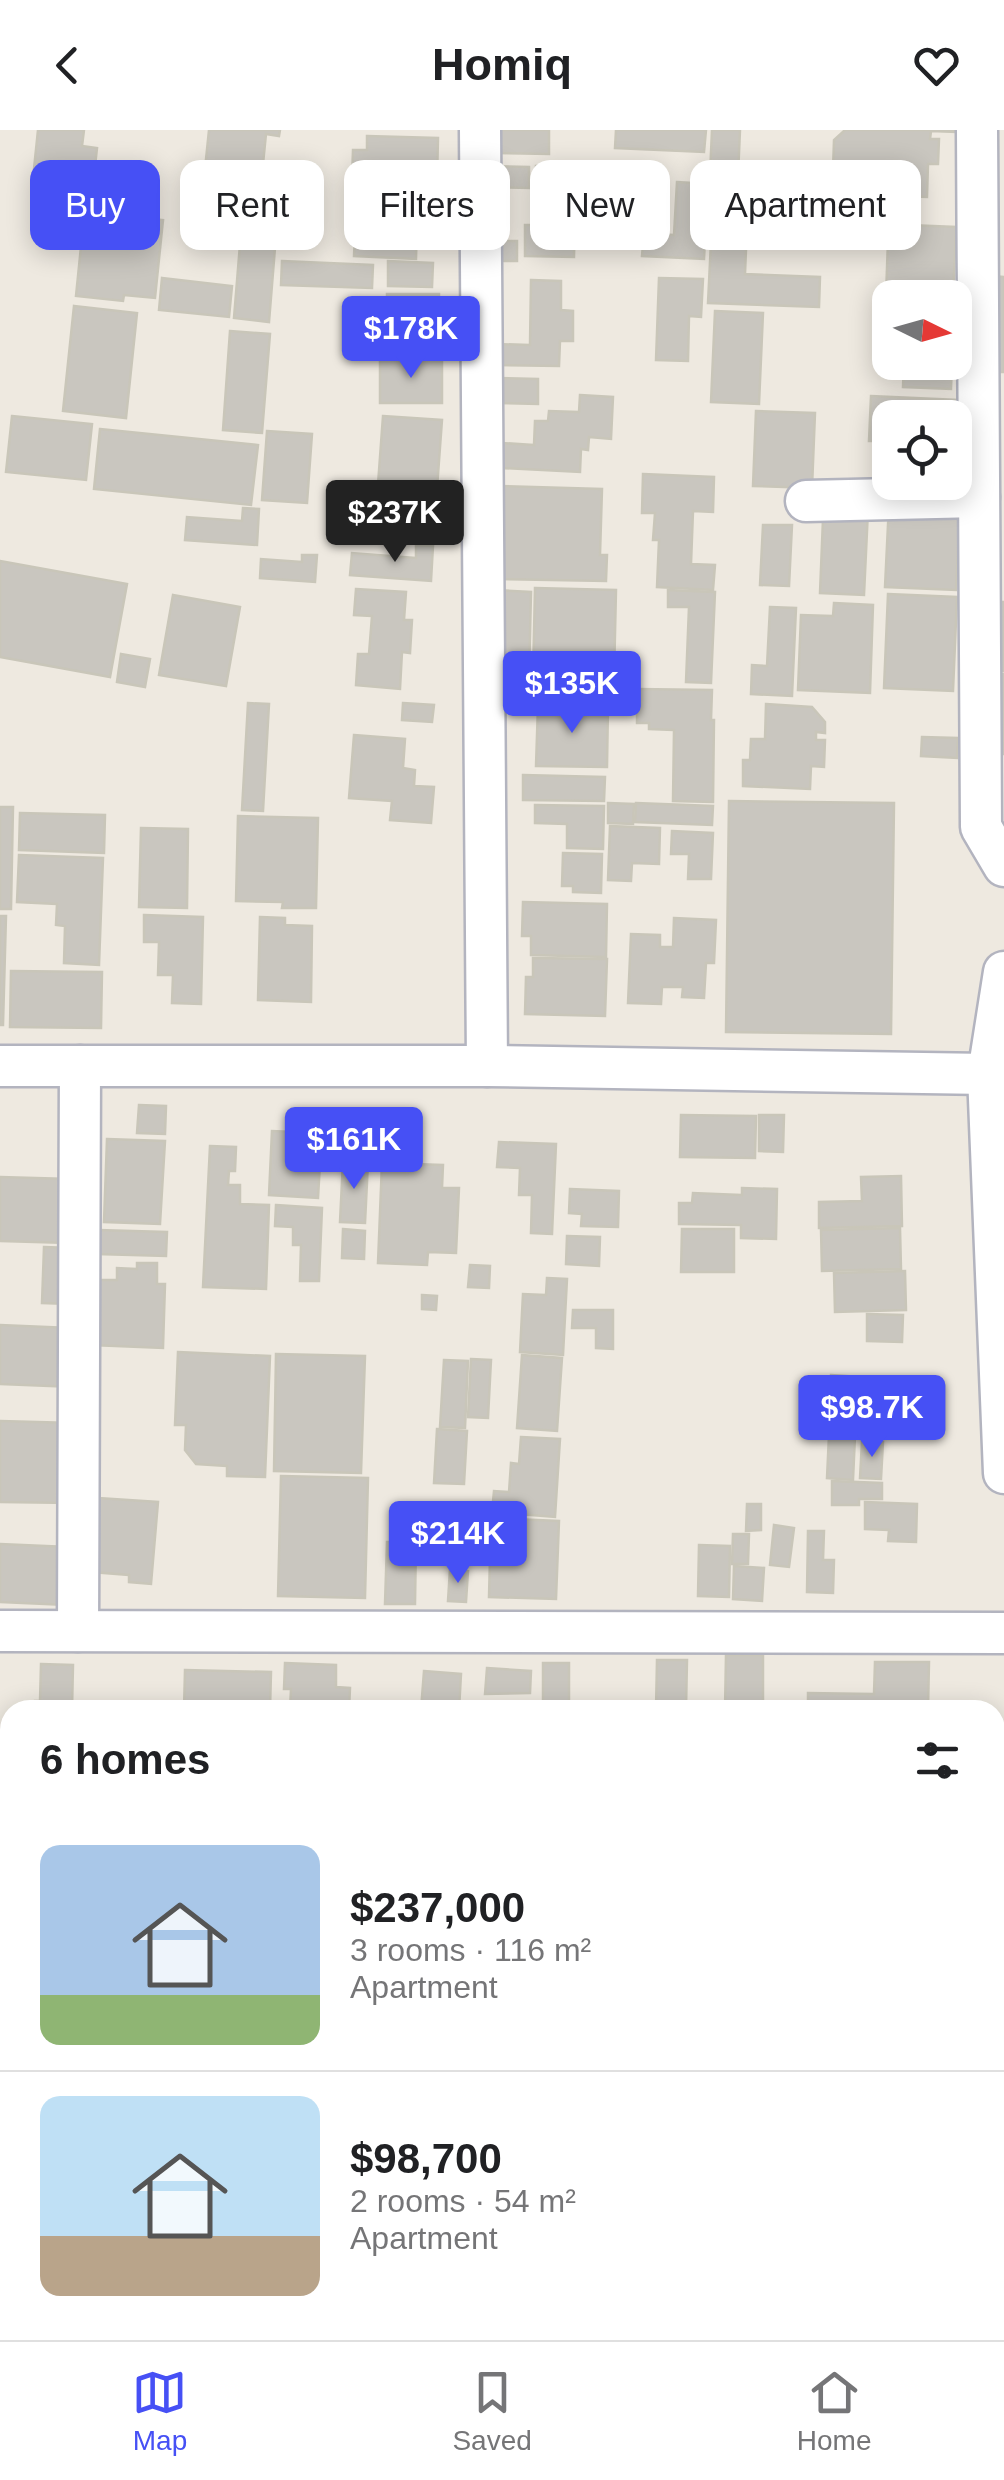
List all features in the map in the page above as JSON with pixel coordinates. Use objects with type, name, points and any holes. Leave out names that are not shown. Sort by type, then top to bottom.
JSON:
[{"type":"street","points":[[480,130],[487,1066]]},
{"type":"street","points":[[976,130],[981,827],[1004,866]]},
{"type":"street","points":[[806,501],[979,498]]},
{"type":"street","points":[[1004,972],[988,1074],[1004,1473]]},
{"type":"street","points":[[0,1066],[487,1066],[988,1074]]},
{"type":"street","points":[[78,1631],[80,1066]]},
{"type":"street","points":[[0,1631],[1004,1633]]},
{"type":"building","points":[[38,130],[84,130],[82,146],[97,148],[96,160],[35,160]]},
{"type":"building","points":[[209,130],[280,130],[279,136],[266,134],[263,160],[206,160]]},
{"type":"building","points":[[495,130],[549,130],[549,154],[495,153]]},
{"type":"building","points":[[616,130],[706,130],[704,152],[615,148]]},
{"type":"building","points":[[712,130],[740,130],[739,160],[711,160]]},
{"type":"building","points":[[845,130],[956,130],[931,131],[930,139],[939,139],[938,164],[928,164],[927,197],[921,197],[921,160],[833,160],[834,140]]},
{"type":"building","points":[[367,136],[438,138],[437,160],[353,160],[353,150],[367,150]]},
{"type":"building","points":[[510,167],[529,167],[529,188],[510,188]]},
{"type":"building","points":[[677,182],[690,183],[690,250],[704,250],[704,259],[642,256],[643,250],[670,250],[670,235],[674,235]]},
{"type":"building","points":[[525,225],[530,225],[530,250],[574,250],[574,257],[525,256]]},
{"type":"building","points":[[921,226],[956,227],[954,280],[887,280],[888,250],[921,250]]},
{"type":"building","points":[[510,241],[517,241],[517,261],[492,261],[493,250],[510,250]]},
{"type":"building","points":[[81,250],[160,250],[155,298],[124,295],[123,301],[76,296]]},
{"type":"building","points":[[240,250],[275,250],[269,322],[234,318]]},
{"type":"building","points":[[354,250],[416,250],[416,259],[354,256]]},
{"type":"building","points":[[711,250],[746,250],[745,274],[820,277],[819,307],[708,303]]},
{"type":"building","points":[[282,261],[373,265],[372,288],[281,285]]},
{"type":"building","points":[[388,261],[433,263],[432,287],[388,286]]},
{"type":"building","points":[[992,276],[1004,277],[1004,372],[988,372]]},
{"type":"building","points":[[162,278],[232,286],[229,317],[159,310]]},
{"type":"building","points":[[659,278],[703,279],[701,317],[689,316],[688,361],[656,360]]},
{"type":"building","points":[[531,280],[561,281],[561,310],[573,311],[573,341],[560,341],[559,366],[496,365],[496,344],[530,345]]},
{"type":"building","points":[[387,294],[439,294],[439,345],[387,345]]},
{"type":"building","points":[[74,306],[137,313],[126,418],[63,411]]},
{"type":"building","points":[[715,311],[763,313],[759,404],[711,402]]},
{"type":"building","points":[[230,331],[270,334],[262,433],[223,430]]},
{"type":"building","points":[[380,359],[442,359],[442,403],[380,403]]},
{"type":"building","points":[[495,378],[538,379],[538,404],[495,403]]},
{"type":"building","points":[[903,380],[951,380],[951,389],[903,387]]},
{"type":"building","points":[[580,395],[613,397],[611,439],[589,437],[588,450],[581,449],[580,472],[501,468],[502,443],[534,445],[535,421],[548,421],[549,411],[579,412]]},
{"type":"building","points":[[871,396],[958,400],[872,400],[869,441]]},
{"type":"building","points":[[756,411],[815,413],[812,488],[753,486]]},
{"type":"building","points":[[12,416],[92,424],[86,480],[6,472]]},
{"type":"building","points":[[383,416],[442,420],[436,502],[377,498]]},
{"type":"building","points":[[100,429],[258,445],[251,505],[94,489]]},
{"type":"building","points":[[267,431],[312,434],[307,503],[262,500]]},
{"type":"building","points":[[643,474],[714,477],[713,512],[693,511],[691,564],[715,565],[713,590],[657,587],[659,540],[653,540],[655,513],[642,513]]},
{"type":"building","points":[[499,486],[602,489],[600,555],[607,555],[606,581],[497,579]]},
{"type":"building","points":[[889,504],[960,507],[956,590],[885,587]]},
{"type":"building","points":[[243,508],[259,509],[257,545],[185,540],[187,517],[242,521]]},
{"type":"building","points":[[868,510],[864,595],[820,593],[823,519]]},
{"type":"building","points":[[763,525],[792,525],[789,586],[760,585]]},
{"type":"building","points":[[416,545],[433,546],[431,581],[350,575],[352,553],[416,558]]},
{"type":"building","points":[[302,555],[317,555],[315,582],[260,578],[261,559],[302,562]]},
{"type":"building","points":[[0,561],[127,584],[110,677],[0,657]]},
{"type":"building","points":[[535,588],[616,590],[614,678],[533,677]]},
{"type":"building","points":[[356,589],[406,592],[404,620],[412,620],[410,653],[402,652],[400,689],[356,685],[358,654],[369,654],[372,616],[354,615]]},
{"type":"building","points":[[497,590],[531,592],[529,678],[494,676]]},
{"type":"building","points":[[668,590],[715,592],[711,683],[686,682],[689,607],[668,607]]},
{"type":"building","points":[[888,594],[957,597],[953,691],[884,688]]},
{"type":"building","points":[[173,595],[240,607],[226,686],[159,675]]},
{"type":"building","points":[[994,602],[1004,602],[1004,671],[992,671]]},
{"type":"building","points":[[834,603],[873,605],[870,693],[798,690],[801,615],[833,616]]},
{"type":"building","points":[[770,607],[796,608],[792,696],[751,694],[752,665],[767,666]]},
{"type":"building","points":[[121,654],[150,659],[145,687],[117,682]]},
{"type":"building","points":[[989,674],[1004,674],[1004,754],[986,754]]},
{"type":"building","points":[[637,689],[712,690],[713,802],[673,801],[674,730],[649,729],[649,723],[637,723]]},
{"type":"building","points":[[248,703],[269,704],[263,811],[242,810]]},
{"type":"building","points":[[403,703],[434,705],[432,722],[402,720]]},
{"type":"building","points":[[766,704],[812,707],[825,722],[825,733],[816,732],[816,740],[825,740],[824,767],[811,766],[810,789],[743,786],[743,760],[750,760],[751,739],[765,739]]},
{"type":"building","points":[[538,705],[608,707],[607,767],[536,766]]},
{"type":"building","points":[[354,735],[405,739],[403,768],[415,770],[414,786],[434,787],[431,823],[390,820],[392,801],[349,798]]},
{"type":"building","points":[[922,737],[958,738],[957,758],[921,756]]},
{"type":"building","points":[[523,775],[605,777],[604,801],[523,800]]},
{"type":"building","points":[[729,801],[894,803],[891,1034],[726,1032]]},
{"type":"building","points":[[608,803],[634,804],[633,824],[608,823]]},
{"type":"building","points":[[636,803],[713,806],[712,825],[635,822]]},
{"type":"building","points":[[535,805],[604,806],[603,849],[567,848],[567,824],[535,823]]},
{"type":"building","points":[[0,807],[13,807],[11,909],[0,909]]},
{"type":"building","points":[[20,813],[105,815],[104,853],[19,850]]},
{"type":"building","points":[[238,816],[318,818],[316,908],[282,908],[283,902],[236,901]]},
{"type":"building","points":[[610,826],[660,828],[659,864],[632,863],[631,881],[608,880]]},
{"type":"building","points":[[141,828],[188,829],[187,908],[139,907]]},
{"type":"building","points":[[672,831],[713,833],[711,879],[688,879],[689,854],[671,854]]},
{"type":"building","points":[[563,853],[602,854],[601,893],[573,892],[573,886],[562,886]]},
{"type":"building","points":[[19,855],[103,858],[99,965],[64,963],[65,926],[56,925],[57,904],[17,902]]},
{"type":"building","points":[[523,902],[607,904],[606,957],[531,955],[531,936],[522,936]]},
{"type":"building","points":[[144,915],[203,917],[201,1004],[172,1003],[173,975],[158,975],[159,942],[144,942]]},
{"type":"building","points":[[0,916],[6,916],[3,1025],[0,1025]]},
{"type":"building","points":[[260,917],[285,918],[285,925],[312,926],[311,1002],[258,1000]]},
{"type":"building","points":[[674,918],[716,920],[714,963],[706,963],[704,998],[682,997],[683,987],[662,987],[661,1004],[628,1003],[631,934],[660,935],[660,947],[673,947]]},
{"type":"building","points":[[533,958],[607,959],[605,1016],[525,1014],[526,977],[533,977]]},
{"type":"building","points":[[11,971],[102,972],[101,1028],[10,1027]]},
{"type":"building","points":[[139,1105],[166,1106],[165,1134],[137,1133]]},
{"type":"building","points":[[297,1110],[323,1111],[318,1198],[269,1195],[272,1131],[296,1132]]},
{"type":"building","points":[[681,1115],[756,1116],[755,1158],[680,1157]]},
{"type":"building","points":[[759,1115],[784,1115],[783,1152],[759,1151]]},
{"type":"building","points":[[107,1139],[165,1141],[160,1224],[104,1222]]},
{"type":"building","points":[[499,1142],[556,1144],[552,1234],[531,1233],[532,1195],[519,1195],[520,1168],[497,1167]]},
{"type":"building","points":[[210,1146],[236,1147],[235,1171],[229,1171],[228,1185],[240,1185],[240,1204],[269,1205],[266,1289],[203,1287]]},
{"type":"building","points":[[343,1161],[368,1162],[365,1223],[340,1222]]},
{"type":"building","points":[[382,1163],[443,1165],[442,1188],[459,1188],[456,1253],[428,1252],[427,1265],[378,1263]]},
{"type":"building","points":[[901,1176],[902,1226],[819,1228],[819,1202],[862,1201],[861,1177]]},
{"type":"building","points":[[0,1177],[70,1179],[68,1243],[0,1241]]},
{"type":"building","points":[[742,1188],[777,1189],[776,1239],[741,1238],[741,1225],[679,1224],[679,1203],[692,1203],[693,1193],[742,1195]]},
{"type":"building","points":[[570,1189],[619,1191],[618,1227],[581,1226],[582,1214],[569,1213]]},
{"type":"building","points":[[276,1205],[322,1208],[319,1281],[300,1281],[301,1245],[293,1245],[293,1227],[275,1226]]},
{"type":"building","points":[[900,1228],[901,1269],[822,1271],[821,1230]]},
{"type":"building","points":[[343,1229],[365,1231],[364,1259],[342,1258]]},
{"type":"building","points":[[682,1229],[734,1229],[734,1272],[681,1272]]},
{"type":"building","points":[[98,1230],[167,1232],[166,1256],[97,1254]]},
{"type":"building","points":[[567,1236],[600,1237],[599,1266],[566,1264]]},
{"type":"building","points":[[44,1247],[71,1248],[69,1304],[42,1303]]},
{"type":"building","points":[[137,1263],[157,1263],[157,1284],[165,1284],[163,1348],[92,1345],[94,1280],[117,1280],[117,1268],[137,1269]]},
{"type":"building","points":[[470,1265],[490,1266],[489,1288],[468,1287]]},
{"type":"building","points":[[905,1271],[906,1310],[835,1312],[834,1273]]},
{"type":"building","points":[[547,1278],[567,1279],[563,1355],[520,1352],[523,1294],[546,1295]]},
{"type":"building","points":[[422,1295],[437,1296],[436,1310],[422,1309]]},
{"type":"building","points":[[573,1310],[613,1310],[613,1349],[596,1348],[596,1328],[572,1328]]},
{"type":"building","points":[[867,1314],[903,1315],[902,1342],[867,1341]]},
{"type":"building","points":[[0,1325],[70,1328],[73,1387],[0,1384]]},
{"type":"building","points":[[178,1352],[270,1356],[265,1477],[227,1476],[227,1466],[196,1464],[185,1450],[186,1425],[175,1425]]},
{"type":"building","points":[[276,1354],[365,1356],[361,1473],[274,1471]]},
{"type":"building","points":[[522,1355],[562,1358],[557,1431],[517,1428]]},
{"type":"building","points":[[471,1359],[491,1360],[488,1418],[468,1417]]},
{"type":"building","points":[[444,1360],[468,1361],[465,1428],[440,1427]]},
{"type":"building","points":[[831,1375],[860,1377],[859,1395],[830,1393]]},
{"type":"building","points":[[834,1403],[857,1406],[854,1434],[831,1432]]},
{"type":"building","points":[[858,1419],[879,1421],[877,1439],[857,1437]]},
{"type":"building","points":[[0,1421],[73,1423],[71,1503],[0,1502]]},
{"type":"building","points":[[437,1429],[467,1431],[464,1484],[434,1483]]},
{"type":"building","points":[[829,1435],[855,1436],[853,1480],[827,1478]]},
{"type":"building","points":[[521,1437],[560,1439],[555,1517],[492,1512],[494,1491],[509,1492],[511,1463],[519,1464]]},
{"type":"building","points":[[862,1441],[883,1442],[881,1479],[860,1478]]},
{"type":"building","points":[[281,1476],[368,1478],[365,1598],[278,1596]]},
{"type":"building","points":[[832,1481],[882,1483],[882,1499],[859,1499],[859,1505],[832,1505]]},
{"type":"building","points":[[98,1498],[158,1502],[151,1584],[129,1582],[129,1575],[92,1572]]},
{"type":"building","points":[[865,1502],[917,1504],[916,1542],[888,1541],[889,1530],[865,1529]]},
{"type":"building","points":[[747,1504],[761,1504],[761,1530],[746,1531]]},
{"type":"building","points":[[491,1518],[559,1521],[556,1599],[489,1597]]},
{"type":"building","points":[[774,1525],[794,1528],[789,1567],[770,1565]]},
{"type":"building","points":[[808,1531],[824,1531],[823,1560],[834,1560],[833,1593],[807,1592]]},
{"type":"building","points":[[733,1534],[749,1534],[748,1564],[732,1564]]},
{"type":"building","points":[[387,1542],[416,1542],[415,1604],[385,1604]]},
{"type":"building","points":[[0,1544],[68,1547],[66,1605],[0,1602]]},
{"type":"building","points":[[699,1545],[730,1546],[729,1597],[698,1596]]},
{"type":"building","points":[[734,1566],[764,1568],[762,1601],[733,1599]]},
{"type":"building","points":[[450,1569],[468,1571],[466,1602],[448,1601]]},
{"type":"building","points":[[726,1655],[763,1655],[763,1700],[725,1700]]},
{"type":"building","points":[[657,1660],[687,1660],[686,1700],[656,1700]]},
{"type":"building","points":[[875,1662],[929,1662],[928,1700],[808,1700],[808,1693],[874,1694]]},
{"type":"building","points":[[285,1663],[336,1665],[336,1687],[350,1688],[349,1700],[290,1700],[291,1689],[284,1689]]},
{"type":"building","points":[[543,1663],[569,1663],[569,1700],[543,1700]]},
{"type":"building","points":[[41,1664],[73,1665],[72,1700],[40,1700]]},
{"type":"building","points":[[487,1668],[531,1671],[530,1693],[485,1694]]},
{"type":"building","points":[[185,1670],[271,1672],[270,1700],[184,1700]]},
{"type":"building","points":[[424,1671],[461,1674],[460,1700],[422,1700]]}]
